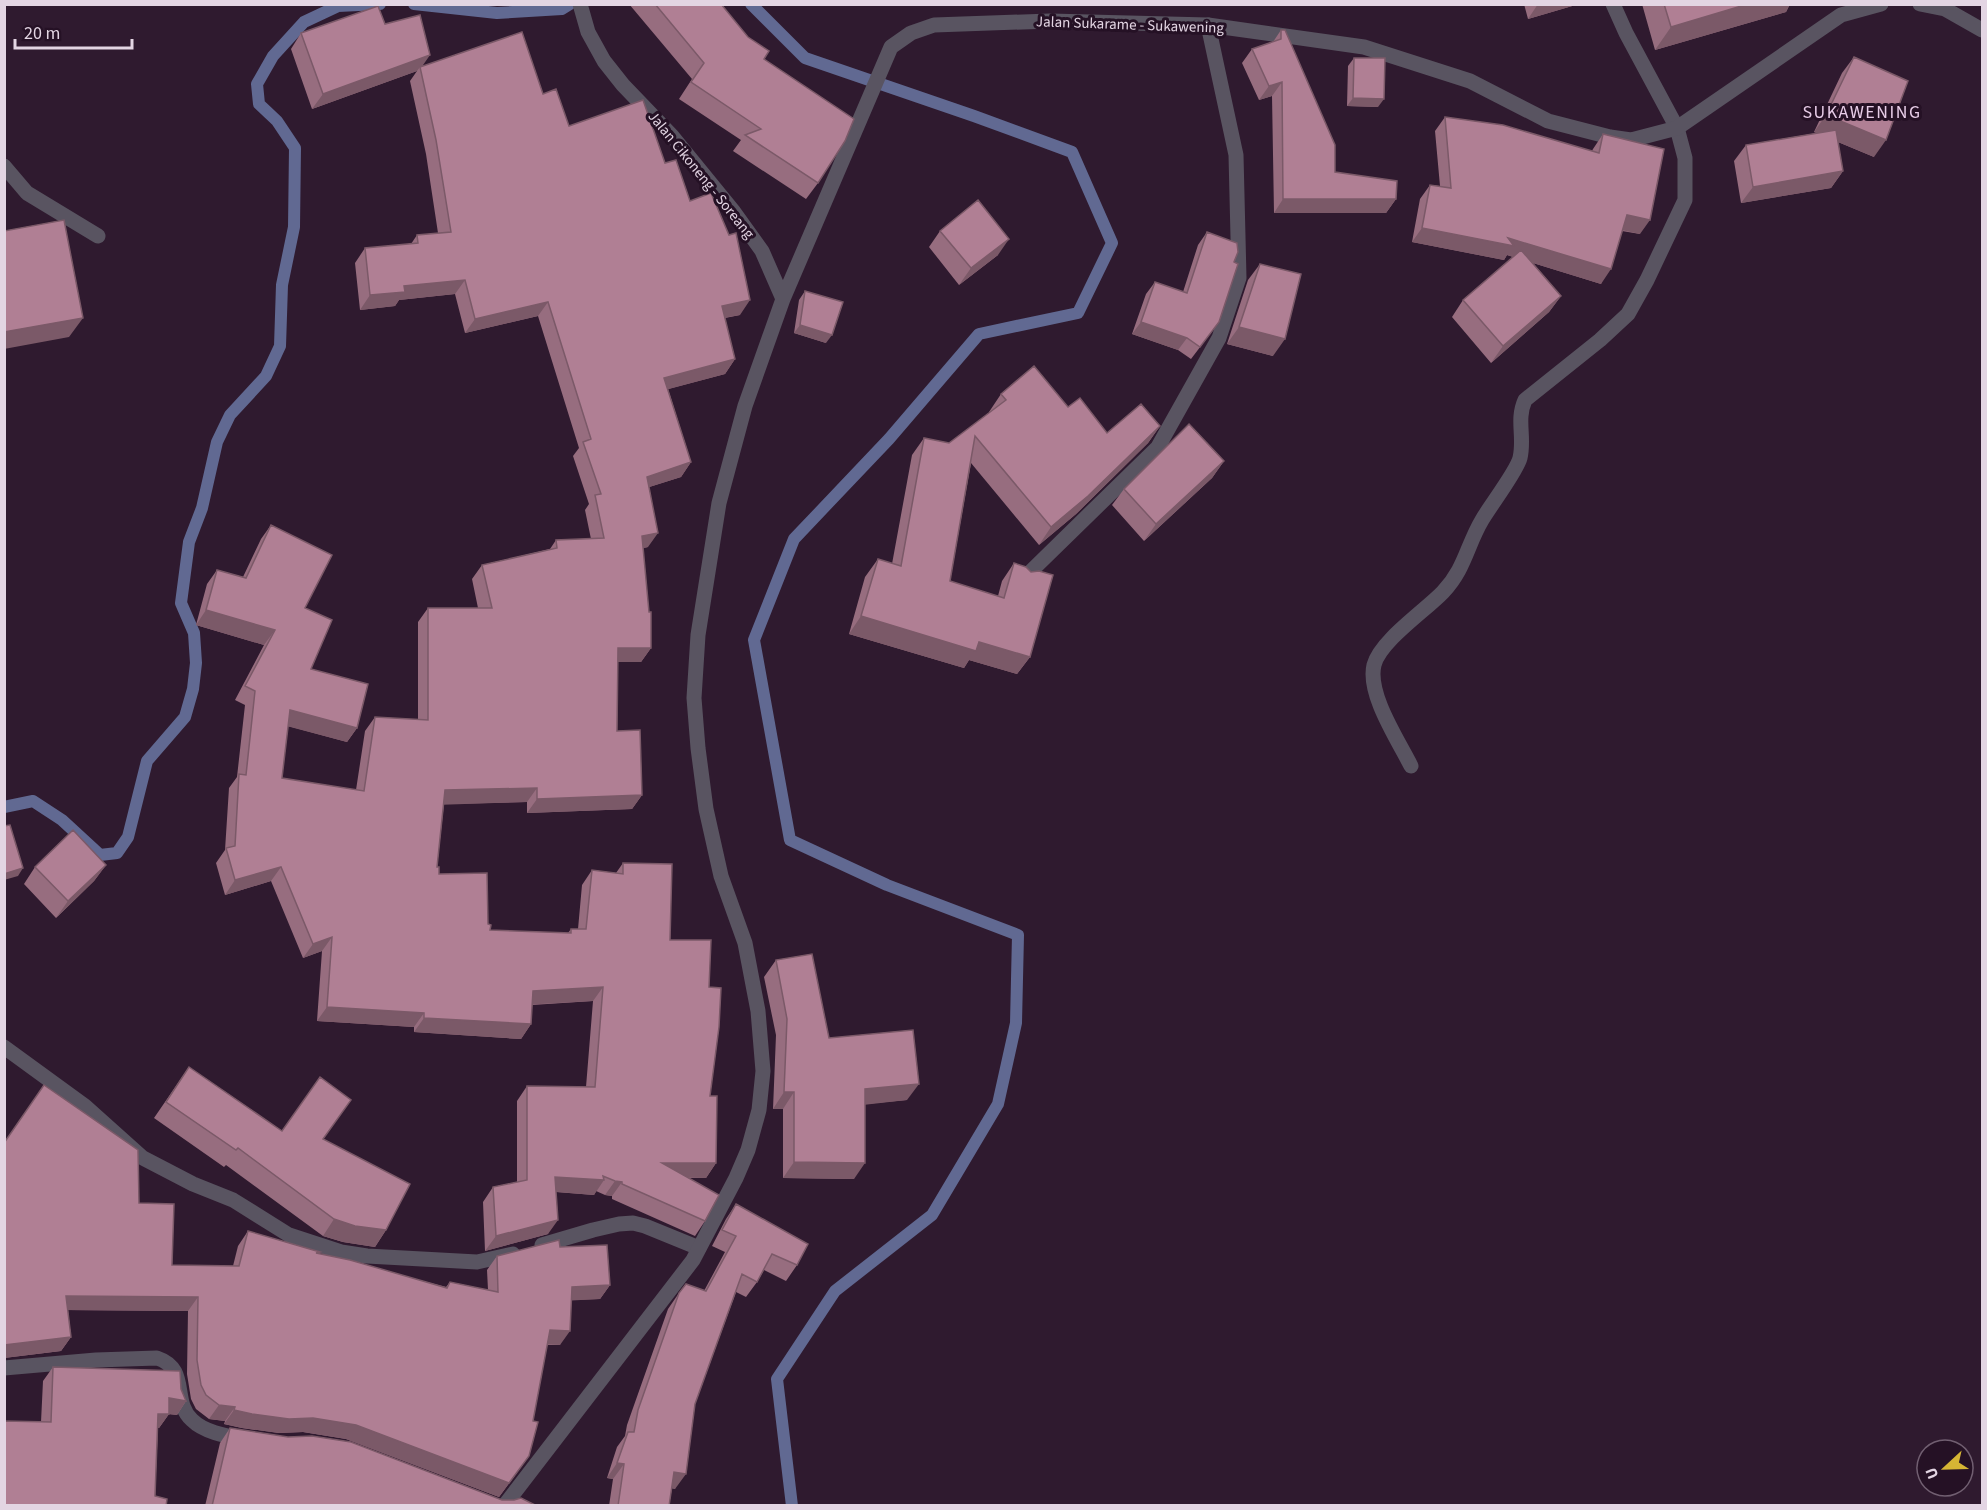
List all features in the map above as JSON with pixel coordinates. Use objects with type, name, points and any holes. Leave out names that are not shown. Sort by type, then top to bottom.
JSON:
[{"type":"street","name":"Jalan Cikoneng - Soreang","points":[[579,4],[588,32],[604,61],[623,85],[672,136],[734,212],[762,251],[783,299]]},
{"type":"street","points":[[1411,766],[1378,700],[1373,680],[1374,663],[1385,647],[1444,592],[1464,564],[1480,523],[1520,460],[1520,411],[1525,400],[1600,340],[1628,314],[1685,200],[1685,158],[1677,128],[1613,4]]},
{"type":"street","name":"Jalan Sukarame - Sukawening","points":[[783,299],[891,47],[911,33],[934,25],[1050,21],[1208,25],[1364,47],[1470,81],[1548,121],[1631,140],[1677,128],[1841,15],[1881,4]]},
{"type":"street","points":[[1920,4],[1945,9],[1983,30]]},
{"type":"street","points":[[1022,580],[1158,447],[1219,338],[1236,288],[1239,278],[1236,155],[1208,25]]},
{"type":"street","points":[[4,166],[27,194],[98,236]]},
{"type":"street","points":[[504,1506],[696,1254],[748,1150],[759,1110],[763,1071],[759,1011],[745,943],[721,876],[706,809],[694,698],[698,635],[719,503],[745,406],[783,299]]},
{"type":"street","points":[[4,1047],[86,1106],[143,1158],[215,1194],[233,1200],[289,1235],[341,1252],[367,1256],[477,1262],[495,1259],[602,1228],[633,1223],[645,1226],[696,1254]]},
{"type":"street","points":[[4,1368],[96,1360],[157,1358],[164,1360],[179,1378],[181,1402],[192,1421],[208,1430],[259,1441]]},
{"type":"building","points":[[655,4],[721,4],[748,37],[769,51],[764,59],[854,119],[845,141],[818,183],[745,135],[761,129],[691,82],[704,63]]},
{"type":"building","points":[[1664,4],[1748,4],[1671,27]]},
{"type":"building","points":[[378,6],[385,24],[420,15],[430,55],[323,94],[301,33]]},
{"type":"building","points":[[1281,30],[1285,30],[1335,145],[1335,172],[1397,181],[1396,199],[1283,199],[1282,82],[1269,86],[1252,49],[1281,39]]},
{"type":"building","points":[[522,32],[543,94],[556,89],[569,126],[643,100],[665,163],[676,160],[690,201],[711,193],[729,235],[736,233],[750,300],[722,306],[735,359],[664,378],[691,462],[647,477],[658,533],[642,536],[649,612],[651,612],[651,648],[618,648],[617,731],[640,730],[642,795],[537,799],[537,788],[445,790],[437,867],[439,867],[439,874],[487,873],[490,930],[571,933],[571,929],[586,929],[592,870],[623,874],[623,863],[672,864],[670,940],[711,940],[709,987],[721,988],[719,1027],[710,1096],[717,1096],[716,1163],[662,1163],[719,1195],[705,1221],[622,1184],[622,1182],[603,1176],[604,1180],[555,1177],[558,1220],[496,1236],[493,1187],[527,1180],[527,1086],[595,1087],[603,987],[533,991],[531,1024],[424,1018],[424,1013],[327,1007],[332,937],[313,944],[281,867],[235,880],[226,848],[235,846],[239,774],[246,775],[255,691],[245,686],[275,630],[206,610],[217,570],[246,578],[271,525],[332,555],[305,608],[332,620],[311,669],[368,684],[357,728],[290,710],[282,778],[364,791],[375,717],[428,720],[428,608],[492,608],[482,565],[557,548],[556,540],[604,538],[595,495],[601,494],[583,442],[591,439],[548,302],[475,319],[465,280],[404,286],[405,292],[370,295],[365,248],[418,243],[417,235],[451,232],[436,140],[420,67]]},
{"type":"building","points":[[1854,57],[1908,81],[1886,140],[1826,115]]},
{"type":"building","points":[[1354,58],[1385,58],[1384,99],[1353,98]]},
{"type":"building","points":[[1445,117],[1503,125],[1599,153],[1603,134],[1664,149],[1650,220],[1627,215],[1611,269],[1508,238],[1514,246],[1422,228],[1430,185],[1451,188]]},
{"type":"building","points":[[1836,130],[1843,171],[1753,187],[1746,145]]},
{"type":"building","points":[[978,200],[1009,239],[971,268],[940,231]]},
{"type":"building","points":[[64,220],[83,318],[4,332],[4,231]]},
{"type":"building","points":[[1207,232],[1237,243],[1238,252],[1234,262],[1238,264],[1219,322],[1200,347],[1187,338],[1141,322],[1155,282],[1187,293]]},
{"type":"building","points":[[1521,250],[1561,296],[1503,346],[1463,300]]},
{"type":"building","points":[[1260,264],[1301,274],[1285,339],[1239,327]]},
{"type":"building","points":[[805,291],[843,302],[832,335],[800,325]]},
{"type":"building","points":[[1034,366],[1068,407],[1080,398],[1107,433],[1141,404],[1160,426],[1088,496],[1051,527],[975,436],[950,581],[1004,598],[1014,563],[1026,567],[1031,572],[1039,571],[1053,575],[1030,657],[979,642],[976,651],[861,616],[878,559],[901,566],[924,438],[949,443],[1006,400],[1001,394]]},
{"type":"building","points":[[1189,424],[1224,461],[1156,524],[1124,489]]},
{"type":"building","points":[[10,825],[23,868],[4,874],[4,826]]},
{"type":"building","points":[[73,830],[106,865],[68,901],[35,867]]},
{"type":"building","points":[[812,954],[829,1038],[913,1030],[919,1084],[865,1089],[865,1163],[794,1162],[794,1092],[784,1092],[787,1019],[776,960]]},
{"type":"building","points":[[189,1067],[282,1131],[320,1077],[351,1100],[323,1139],[410,1184],[386,1230],[355,1226],[334,1219],[238,1148],[236,1150],[166,1102]]},
{"type":"building","points":[[44,1085],[138,1150],[139,1203],[174,1204],[172,1265],[239,1266],[248,1231],[320,1252],[316,1253],[350,1260],[447,1288],[450,1282],[498,1292],[497,1256],[559,1240],[560,1247],[607,1245],[610,1285],[572,1287],[570,1331],[550,1330],[533,1421],[538,1422],[529,1456],[509,1483],[356,1425],[313,1418],[289,1419],[252,1414],[234,1410],[235,1407],[219,1405],[206,1395],[201,1385],[197,1360],[198,1297],[66,1296],[71,1337],[4,1345],[4,1143]]},
{"type":"building","points":[[736,1204],[808,1244],[797,1265],[772,1254],[757,1282],[742,1274],[695,1404],[686,1474],[674,1472],[669,1506],[618,1506],[624,1464],[617,1463],[628,1432],[634,1432],[638,1410],[679,1293],[686,1284],[706,1291],[736,1236],[722,1230]]},
{"type":"building","points":[[53,1367],[180,1371],[181,1389],[186,1401],[169,1398],[169,1414],[158,1414],[155,1496],[167,1499],[166,1506],[4,1506],[4,1421],[51,1422]]},
{"type":"building","points":[[230,1428],[288,1437],[312,1436],[351,1442],[502,1500],[521,1498],[537,1506],[212,1506]]},
{"type":"waterway","points":[[4,807],[33,801],[62,820],[100,855],[117,853],[128,837],[147,761],[185,717],[193,689],[196,663],[194,633],[181,603],[189,542],[202,508],[217,442],[230,415],[266,376],[280,346],[282,285],[294,227],[295,148],[277,121],[259,104],[257,84],[273,56],[304,22],[338,6],[380,4]]},
{"type":"waterway","points":[[414,4],[497,13],[562,9],[570,4]]},
{"type":"waterway","points":[[751,4],[805,58],[1072,152],[1112,243],[1078,313],[979,334],[889,439],[794,539],[754,640],[790,840],[887,885],[1018,935],[1016,1023],[998,1104],[932,1215],[835,1291],[777,1379],[792,1506]]},
{"type":"district","name":"SUKAWENING","points":[[1862,112]]}]
